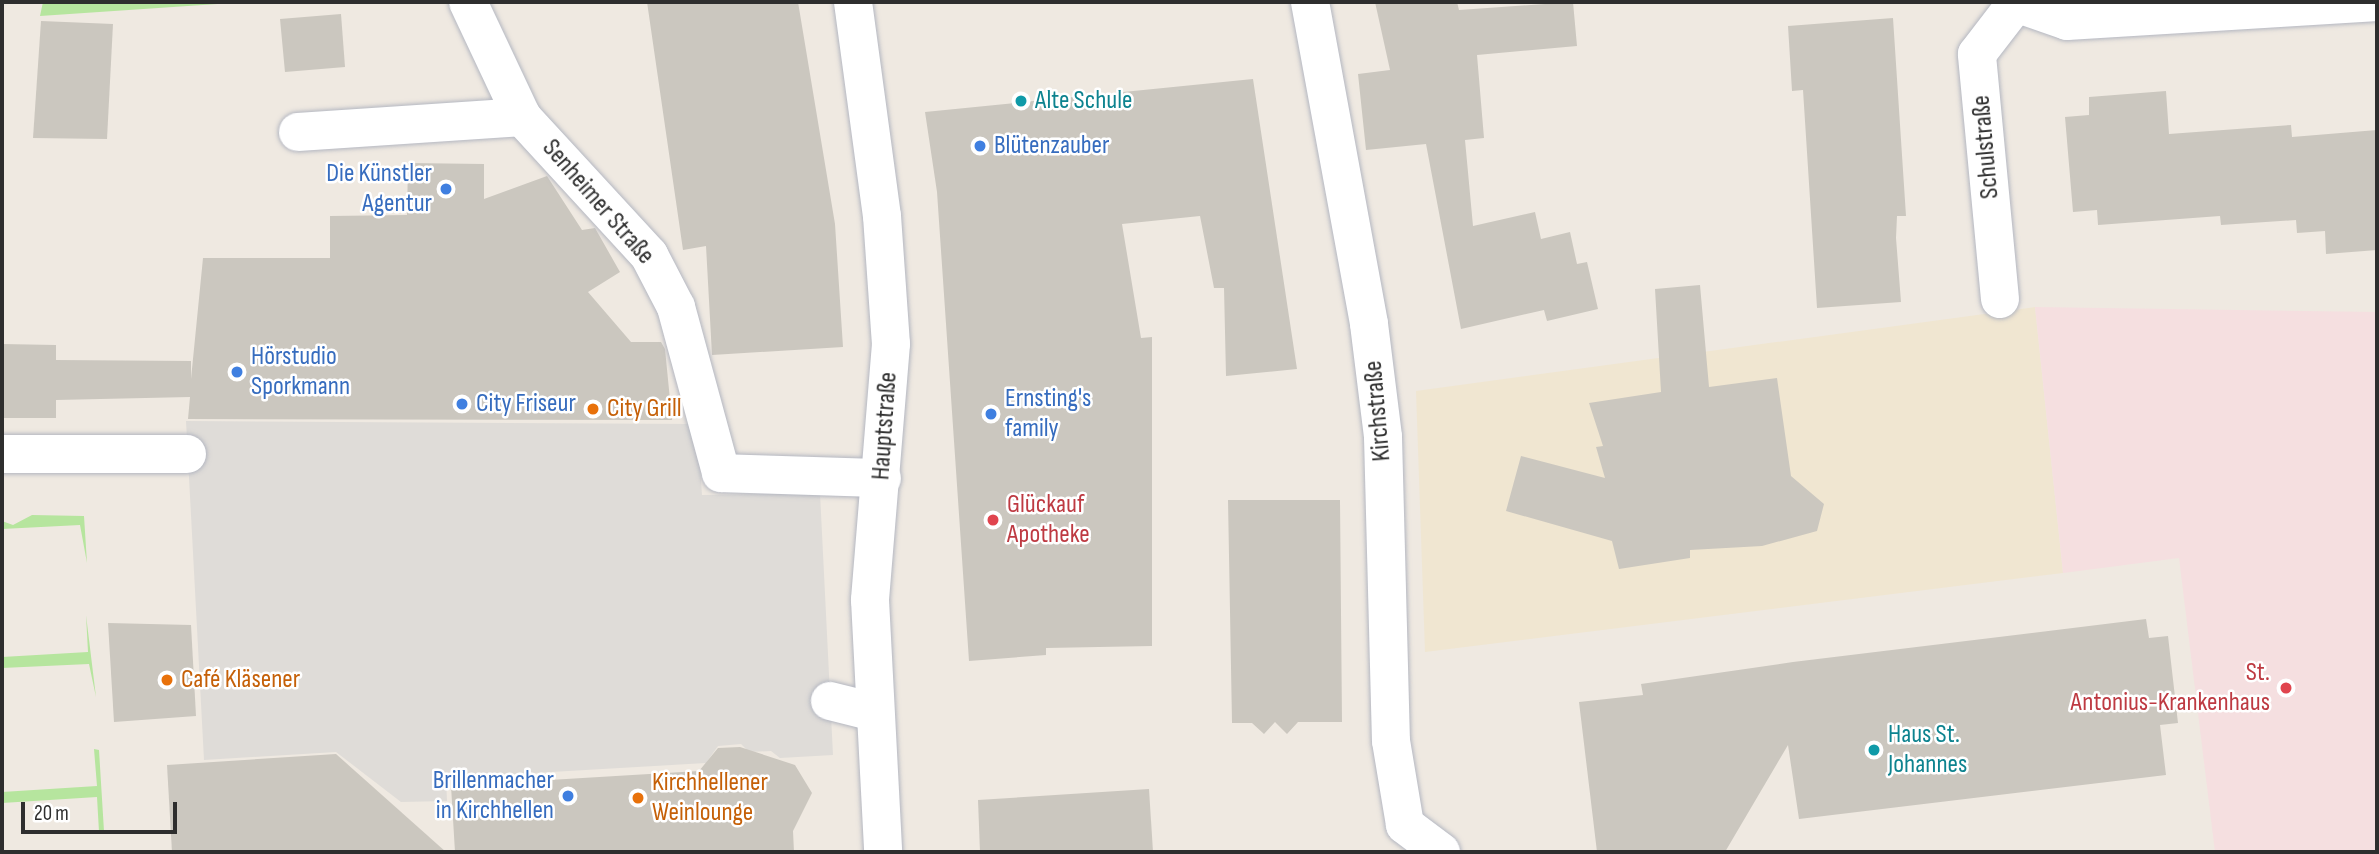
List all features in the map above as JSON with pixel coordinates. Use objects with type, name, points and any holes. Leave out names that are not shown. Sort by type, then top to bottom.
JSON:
[{"type":"street","points":[[468,2],[522,117]]},
{"type":"street","name":"Hauptstraße","points":[[853,2],[882,216],[891,344],[870,600],[883,852]]},
{"type":"street","name":"Kirchstraße","points":[[1310,2],[1369,324],[1383,438],[1391,741],[1405,825],[1441,852]]},
{"type":"street","name":"Schulstraße","points":[[2000,299],[1977,54],[2014,4],[2067,21],[2377,2]]},
{"type":"street","name":"Senheimer Straße","points":[[298,132],[522,117],[649,255],[676,307],[697,383],[710,470],[882,478]]},
{"type":"street","points":[[2,454],[187,454]]},
{"type":"street","points":[[830,701],[874,712]]},
{"type":"shaded area","points":[[2035,307],[2063,573],[1425,652],[1416,391]]},
{"type":"shaded area","name":"St. Antonius-Krankenhaus","points":[[2035,307],[2377,312],[2377,852],[2215,852],[2179,558],[2063,573]]},
{"type":"shaded area","points":[[186,421],[697,424],[702,495],[820,493],[833,755],[780,758],[771,751],[749,752],[741,744],[718,746],[706,763],[446,778],[447,801],[401,802],[336,752],[204,760]]},
{"type":"green space","points":[[43,2],[247,2],[40,16]]},
{"type":"green space","points":[[32,515],[84,516],[87,563],[80,525],[2,529],[2,521],[13,525]]},
{"type":"green space","points":[[86,615],[96,697],[89,664],[2,668],[2,657],[88,652]]},
{"type":"green space","points":[[94,749],[99,750],[104,831],[99,832],[97,797],[2,803],[2,792],[97,786]]},
{"type":"building","points":[[647,2],[798,2],[835,224],[843,347],[712,355],[706,246],[683,250]]},
{"type":"building","points":[[1375,2],[1457,2],[1459,10],[1573,2],[1577,46],[1477,55],[1484,138],[1465,140],[1473,226],[1535,212],[1541,239],[1570,232],[1577,264],[1587,262],[1598,309],[1547,321],[1544,310],[1461,329],[1426,144],[1366,150],[1358,74],[1390,70]]},
{"type":"building","points":[[341,14],[345,67],[285,72],[280,19]]},
{"type":"building","points":[[1893,18],[1906,216],[1897,216],[1901,302],[1817,308],[1803,90],[1792,91],[1788,26]]},
{"type":"building","points":[[41,21],[113,24],[107,139],[33,138]]},
{"type":"building","points":[[1253,79],[1297,369],[1226,376],[1224,288],[1214,288],[1200,216],[1122,224],[1141,338],[1152,337],[1152,646],[1046,648],[1046,655],[969,661],[937,192],[925,112]]},
{"type":"building","points":[[2166,91],[2169,134],[2291,125],[2292,137],[2377,130],[2377,250],[2326,254],[2325,231],[2297,233],[2296,220],[2221,225],[2220,216],[2098,225],[2097,210],[2073,212],[2065,117],[2089,115],[2089,97]]},
{"type":"building","points":[[408,163],[484,164],[484,199],[547,176],[582,230],[595,228],[620,272],[588,292],[631,342],[661,342],[665,349],[672,420],[188,419],[190,397],[56,400],[56,418],[2,418],[2,344],[56,345],[56,360],[191,361],[191,379],[203,258],[330,258],[330,216],[407,215]]},
{"type":"building","points":[[1700,285],[1709,387],[1777,378],[1791,476],[1824,504],[1817,531],[1762,546],[1690,550],[1690,558],[1619,569],[1612,541],[1506,511],[1521,456],[1605,478],[1596,447],[1603,446],[1589,403],[1661,392],[1655,289]]},
{"type":"building","points":[[1228,500],[1340,500],[1342,722],[1298,722],[1287,734],[1275,722],[1264,734],[1252,723],[1232,723]]},
{"type":"building","name":"Haus St. Johannes","points":[[2146,619],[2149,638],[2168,636],[2178,723],[2160,725],[2166,775],[1799,819],[1788,745],[1725,852],[1597,852],[1579,702],[1643,695],[1641,684],[1793,662]]},
{"type":"building","points":[[108,623],[191,625],[196,716],[114,722]]},
{"type":"building","points":[[740,747],[795,765],[812,793],[793,831],[794,852],[455,852],[451,786],[699,771],[718,748]]},
{"type":"building","points":[[336,754],[446,852],[172,852],[167,765]]},
{"type":"building","points":[[1149,789],[1153,852],[980,852],[978,800]]},
{"type":"place","name":"Alte Schule","points":[[1021,101]]},
{"type":"place","name":"Blütenzauber","points":[[980,146]]},
{"type":"place","name":"Die Künstler Agentur","points":[[446,189]]},
{"type":"place","name":"Hörstudio Sporkmann","points":[[237,372]]},
{"type":"place","name":"City Friseur","points":[[462,404]]},
{"type":"place","name":"City Grill","points":[[593,409]]},
{"type":"place","name":"Ernsting's family","points":[[991,414]]},
{"type":"place","name":"Glückauf Apotheke","points":[[993,520]]},
{"type":"place","name":"Café Kläsener","points":[[167,680]]},
{"type":"place","name":"St. Antonius-Krankenhaus","points":[[2286,688]]},
{"type":"place","name":"Haus St. Johannes","points":[[1874,750]]},
{"type":"place","name":"Brillenmacher in Kirchhellen","points":[[568,796]]},
{"type":"place","name":"Kirchhellener Weinlounge","points":[[638,798]]}]
